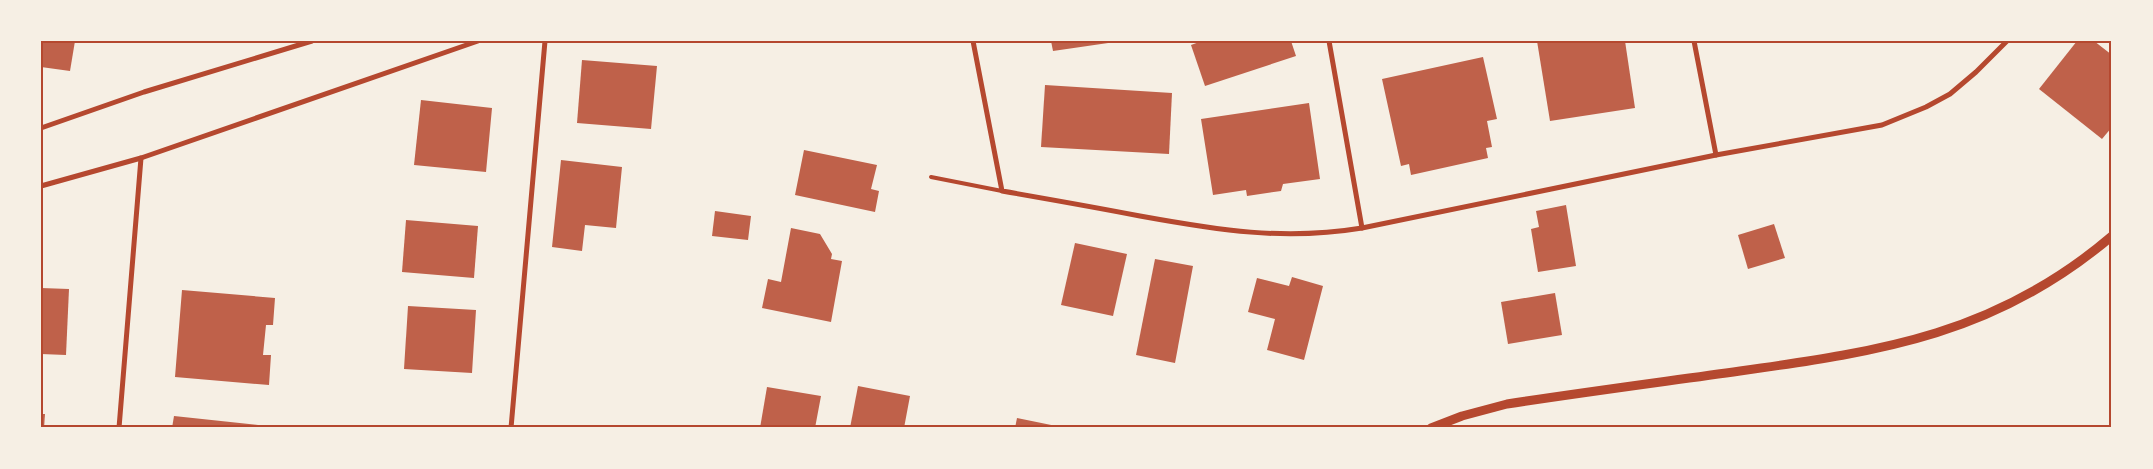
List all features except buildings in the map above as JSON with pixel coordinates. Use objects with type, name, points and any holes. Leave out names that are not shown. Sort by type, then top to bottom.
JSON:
[{"type":"street","points":[[41,128],[144,92],[312,41]]},
{"type":"street","points":[[41,186],[140,158],[478,41]]},
{"type":"street","points":[[511,428],[545,41]]},
{"type":"street","points":[[974,41],[1002,190],[1237,232],[1315,235],[1362,228],[1716,155],[1882,125],[1901,118],[1950,94],[1976,72],[2006,41]]},
{"type":"street","points":[[1329,41],[1362,228]]},
{"type":"street","points":[[1694,41],[1716,155]]},
{"type":"street","points":[[119,428],[140,158]]},
{"type":"street","points":[[1431,428],[1462,416],[1507,404],[1828,359],[1922,339],[1968,323],[2008,305],[2064,272],[2112,236]]},
{"type":"lane","points":[[931,177],[1002,190]]}]
